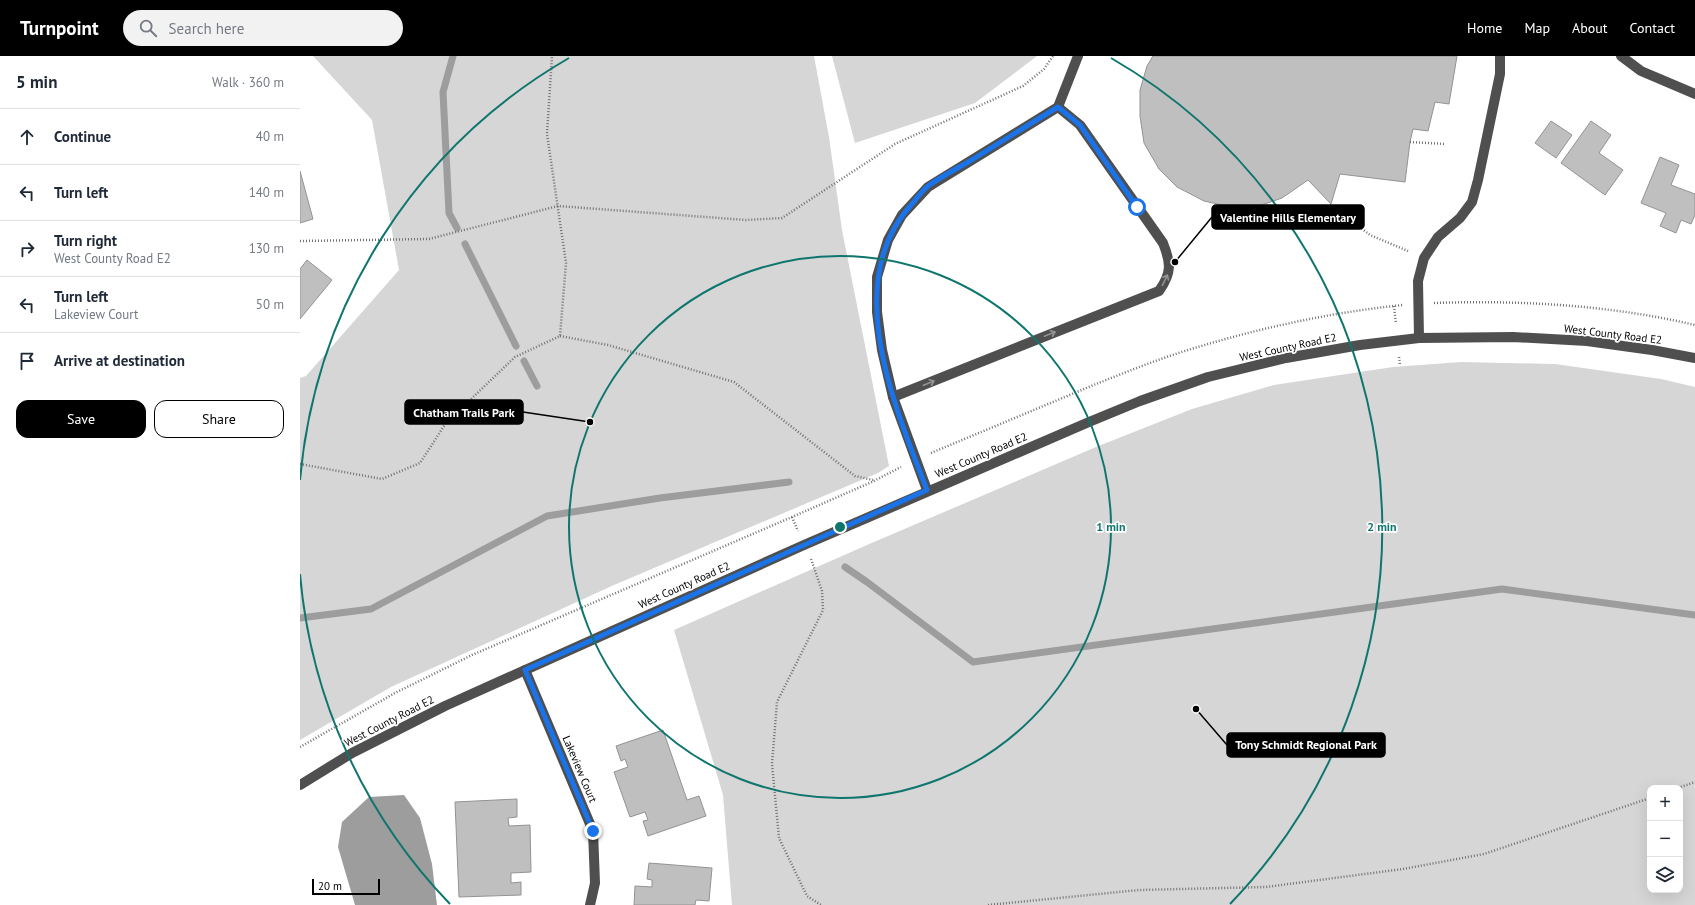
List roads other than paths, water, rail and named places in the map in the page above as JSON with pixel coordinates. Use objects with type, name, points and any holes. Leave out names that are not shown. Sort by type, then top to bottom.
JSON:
[{"type":"street","points":[[927,490],[893,397],[882,350],[877,312],[877,277],[888,240],[902,215],[928,187],[1058,107],[1078,56]]},
{"type":"street","points":[[1419,338],[1418,281],[1424,258],[1438,237],[1460,218],[1472,202],[1500,74],[1500,56]]},
{"type":"street","points":[[1621,56],[1641,71],[1695,94]]},
{"type":"street","points":[[893,397],[1159,291],[1167,280],[1170,268],[1163,243],[1080,125],[1058,107]]},
{"type":"street","name":"West County Road E2","points":[[300,785],[352,753],[445,706],[525,670],[927,490],[1140,401],[1208,377],[1286,358],[1360,344],[1419,338],[1513,337],[1587,341],[1652,350],[1695,358]]},
{"type":"street","name":"Lakeview Court","points":[[525,670],[593,831],[595,883],[590,905]]},
{"type":"waterway","points":[[453,56],[443,92],[449,213],[457,228]]},
{"type":"waterway","points":[[465,244],[516,346]]},
{"type":"waterway","points":[[524,361],[537,386]]},
{"type":"waterway","points":[[300,618],[371,609],[547,516],[660,498],[789,482]]},
{"type":"waterway","points":[[845,567],[973,662],[1502,589],[1695,615]]},
{"type":"place","name":"Valentine Hills Elementary","points":[[1175,262]]},
{"type":"place","name":"Chatham Trails Park","points":[[590,422]]},
{"type":"place","name":"Tony Schmidt Regional Park","points":[[1196,709]]}]
